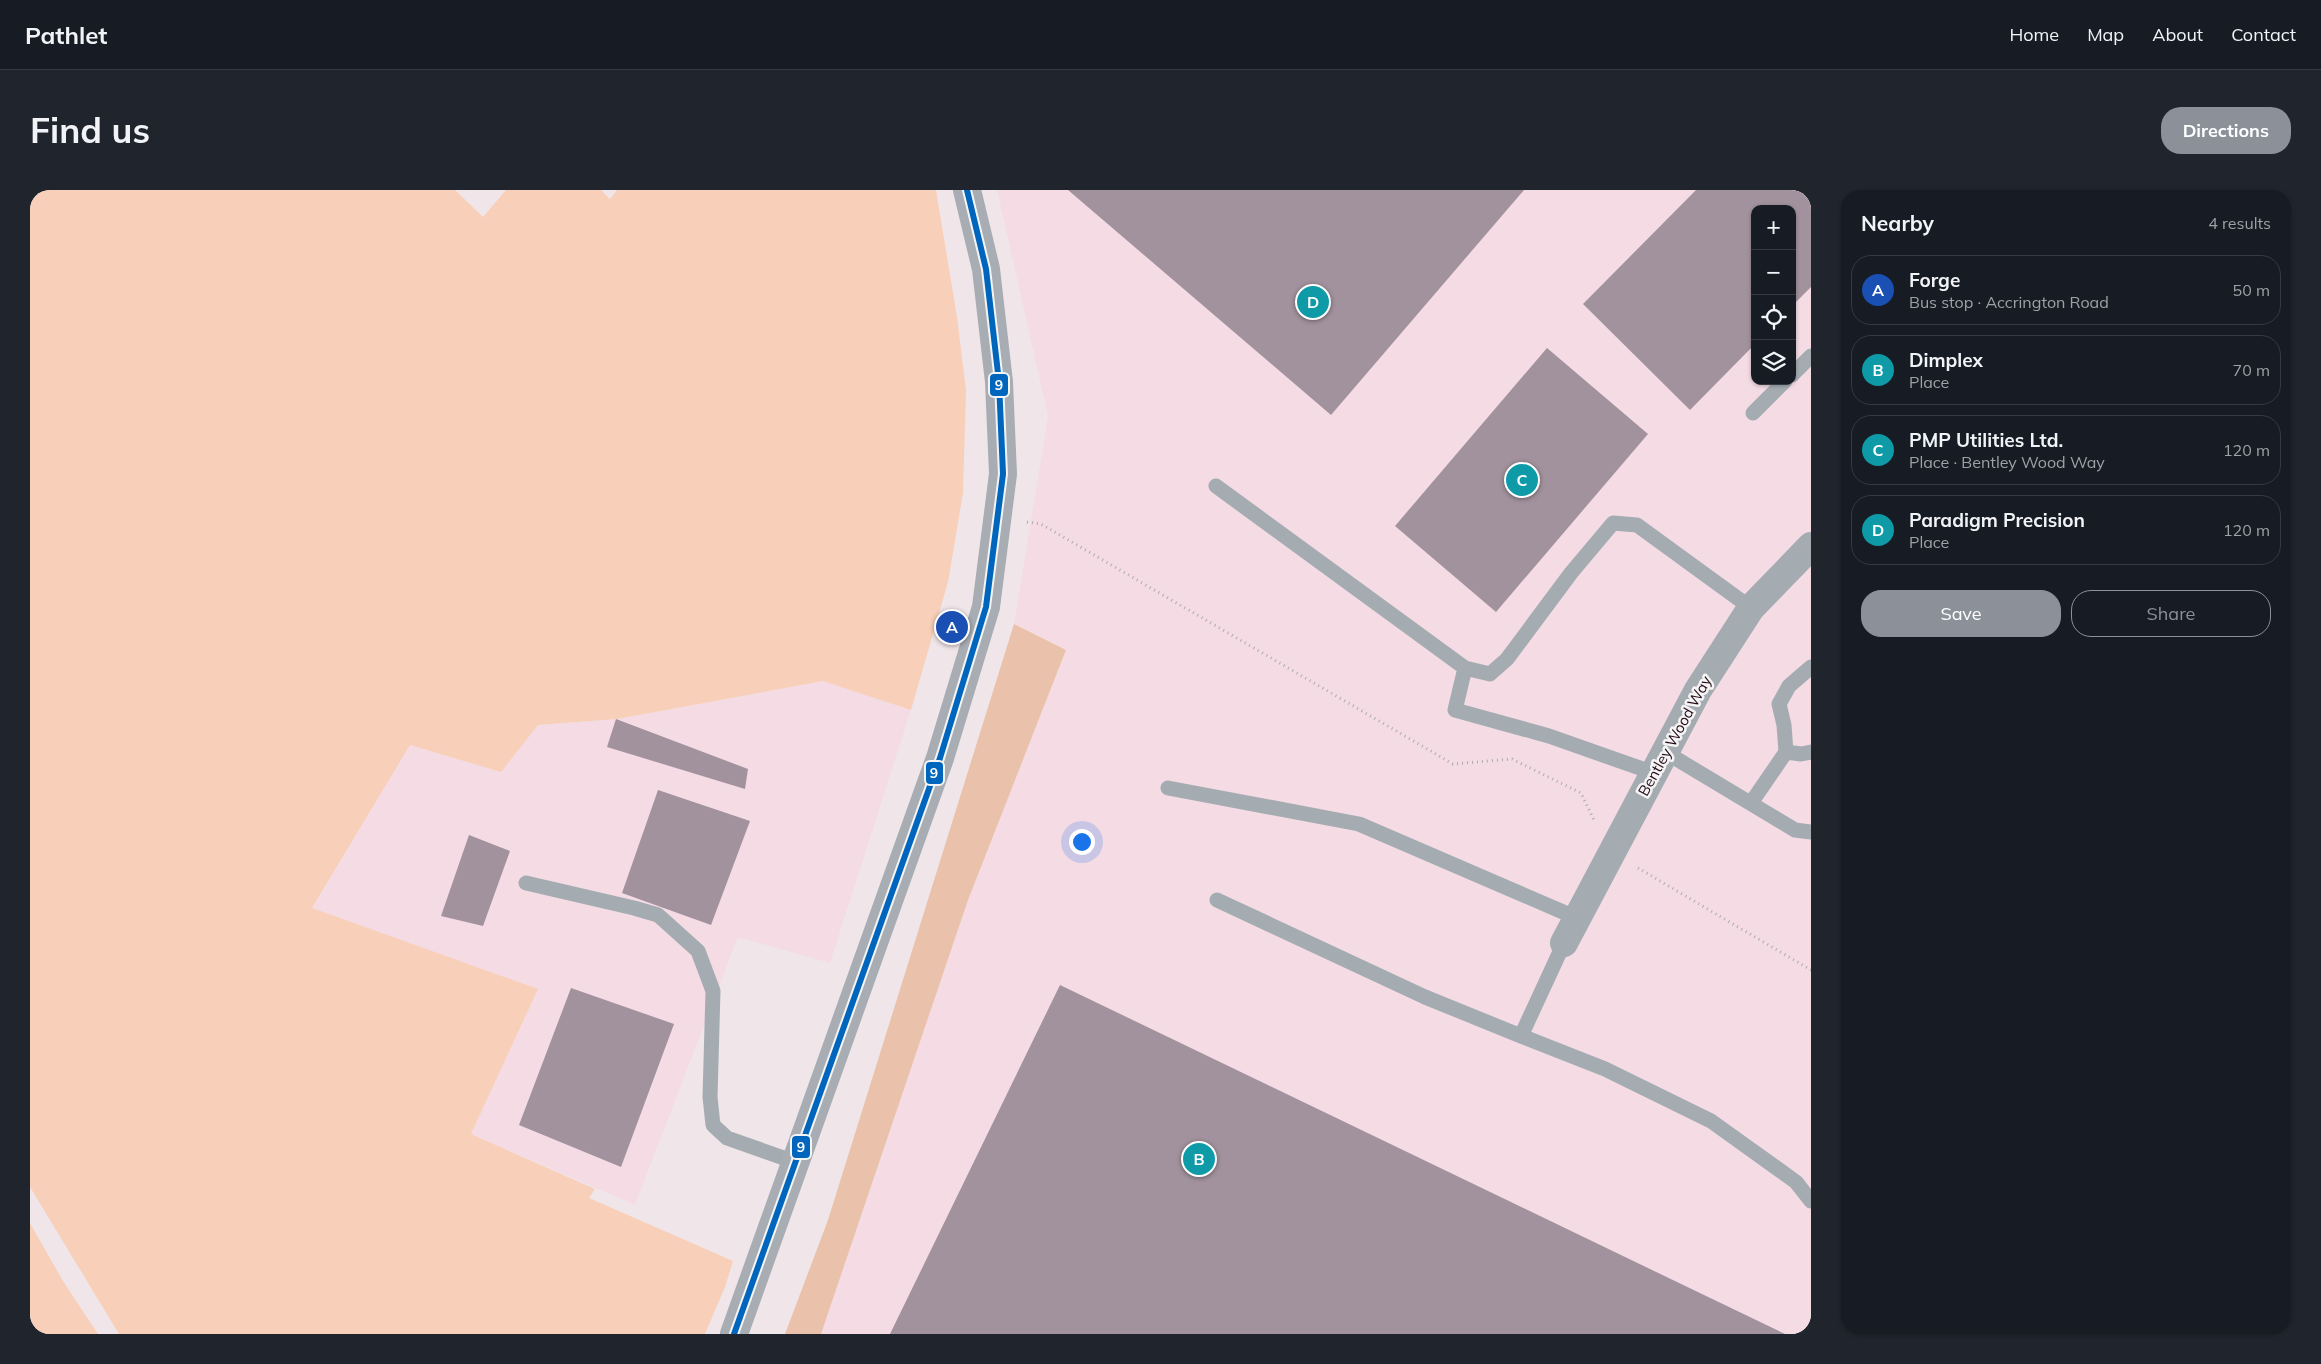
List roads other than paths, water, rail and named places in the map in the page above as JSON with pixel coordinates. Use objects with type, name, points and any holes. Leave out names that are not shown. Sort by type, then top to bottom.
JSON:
[{"type":"main road","points":[[734,1334],[940,758],[986,607],[1002,474],[1000,382],[986,268],[967,190]]},
{"type":"street","name":"Bentley Wood Way","points":[[1564,943],[1698,690],[1751,608],[1811,546]]},
{"type":"lane","points":[[1796,371],[1811,356]]},
{"type":"lane","points":[[1753,413],[1782,385]]},
{"type":"lane","points":[[1216,486],[1465,668],[1490,674],[1507,659],[1571,573],[1613,523],[1637,524],[1751,608]]},
{"type":"lane","points":[[1751,804],[1786,752],[1780,704],[1789,686],[1811,667]]},
{"type":"lane","points":[[1465,668],[1455,710],[1549,736],[1659,762],[1751,804],[1795,830],[1811,832]]},
{"type":"lane","points":[[1786,752],[1801,754],[1811,752]]},
{"type":"lane","points":[[1168,788],[1360,824],[1577,918]]},
{"type":"lane","points":[[526,884],[658,915],[698,951],[713,991],[710,1097],[713,1125],[727,1138],[795,1162]]},
{"type":"lane","points":[[1217,900],[1424,997],[1605,1069],[1711,1121],[1796,1182],[1811,1201]]},
{"type":"lane","points":[[1521,1036],[1564,943]]},
{"type":"place","name":"Paradigm Precision","points":[[1313,302]]},
{"type":"place","name":"PMP Utilities Ltd.","points":[[1522,480]]},
{"type":"place","name":"Forge","points":[[952,627]]},
{"type":"place","name":"Dimplex","points":[[1199,1159]]}]
